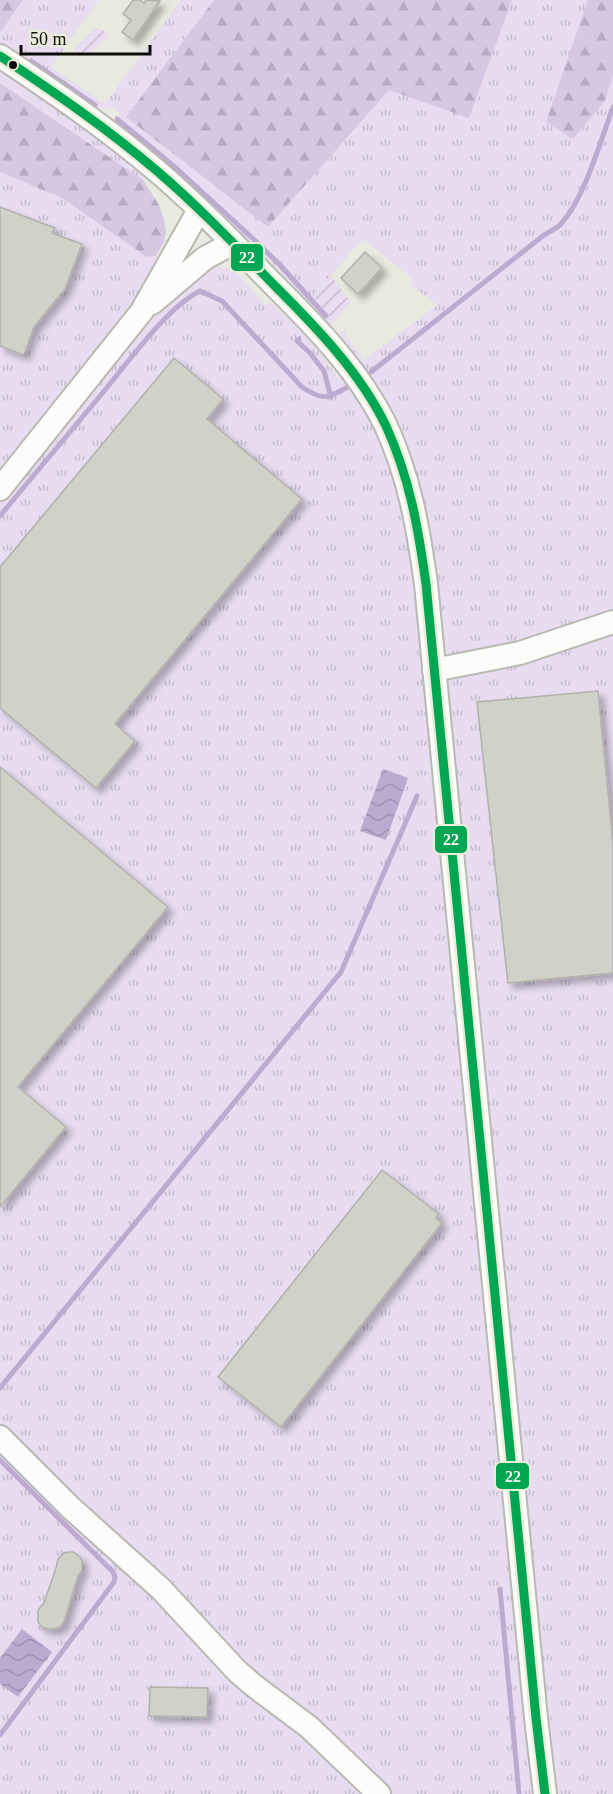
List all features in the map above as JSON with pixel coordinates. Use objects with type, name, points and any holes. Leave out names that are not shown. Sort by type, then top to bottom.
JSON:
[{"type":"street","points":[[0,56],[100,125],[158,171],[233,243],[325,338],[361,384],[385,425],[406,478],[418,531],[434,670],[545,1794]]},
{"type":"street","points":[[0,489],[142,311],[199,210]]},
{"type":"street","points":[[142,311],[205,258],[233,243]]},
{"type":"street","points":[[434,670],[520,653],[613,622]]},
{"type":"street","points":[[0,1437],[71,1508],[161,1589],[237,1671],[262,1693],[309,1727],[379,1794]]},
{"type":"green space","points":[[0,0],[23,0],[0,33]]},
{"type":"green space","points":[[23,0],[99,0],[51,67],[105,104],[181,0],[214,0],[126,117],[268,227],[390,89],[469,118],[512,0],[613,0],[613,1794],[0,1794],[0,172],[62,198],[147,257],[156,256],[188,281],[209,268],[226,268],[234,272],[248,284],[265,306],[270,302],[310,339],[339,379],[360,363],[337,336],[346,328],[345,335],[364,360],[437,305],[410,284],[413,279],[363,239],[313,295],[334,321],[329,326],[257,249],[200,196],[120,129],[117,123],[120,113],[110,107],[106,109],[86,105],[0,47],[0,33]]},
{"type":"green space","points":[[214,0],[512,0],[469,118],[389,90],[268,227],[126,117]]},
{"type":"green space","points":[[588,0],[613,0],[613,75],[605,101],[573,139],[546,122]]},
{"type":"green space","points":[[94,29],[101,29],[108,34],[107,38],[89,54],[78,56],[74,52],[75,48]]},
{"type":"green space","points":[[0,68],[120,154],[146,178],[143,180],[0,83]]},
{"type":"green space","points":[[0,83],[143,180],[159,205],[164,219],[166,231],[164,242],[156,256],[147,257],[62,198],[0,172]]},
{"type":"green space","points":[[331,276],[351,302],[334,321],[313,296]]},
{"type":"water","points":[[383,769],[408,778],[386,840],[360,831]]},
{"type":"water","points":[[22,1629],[52,1652],[18,1697],[0,1684],[0,1658]]},
{"type":"building","points":[[133,0],[140,0],[144,3],[146,0],[160,1],[133,40],[122,32],[131,20],[123,14]]},
{"type":"building","points":[[0,207],[55,228],[52,233],[82,244],[65,289],[34,327],[24,355],[0,346]]},
{"type":"building","points":[[365,252],[382,268],[358,294],[341,278]]},
{"type":"building","points":[[174,358],[223,399],[207,419],[302,499],[115,724],[135,741],[96,788],[0,708],[0,567]]},
{"type":"building","points":[[598,691],[613,843],[613,973],[508,983],[477,702]]},
{"type":"building","points":[[0,767],[168,907],[18,1087],[66,1127],[0,1207]]},
{"type":"building","points":[[382,1170],[439,1214],[436,1218],[442,1223],[281,1427],[218,1377]]},
{"type":"building","points":[[73,1552],[82,1561],[82,1570],[78,1576],[64,1622],[60,1627],[54,1629],[42,1627],[38,1622],[38,1610],[44,1603],[58,1559],[64,1553]]},
{"type":"building","points":[[150,1687],[208,1688],[207,1717],[149,1716]]},
{"type":"waterway","points":[[31,61],[95,105]]},
{"type":"waterway","points":[[371,372],[544,235],[560,225],[569,214],[584,185],[613,107]]},
{"type":"waterway","points":[[117,119],[176,168],[248,234],[326,316]]},
{"type":"waterway","points":[[0,516],[163,320],[188,298],[200,291],[222,301],[302,387],[319,396],[329,396],[346,388]]},
{"type":"waterway","points":[[299,339],[297,341],[324,371],[331,397]]},
{"type":"waterway","points":[[0,1388],[341,972],[417,796]]},
{"type":"waterway","points":[[0,1460],[113,1572],[115,1577],[114,1582],[0,1735]]},
{"type":"waterway","points":[[500,1589],[519,1794]]},
{"type":"transit line","name":"22","points":[[0,56],[80,111],[157,171],[217,226],[306,317],[350,369],[375,406],[386,426],[407,484],[426,584],[545,1794]]}]
